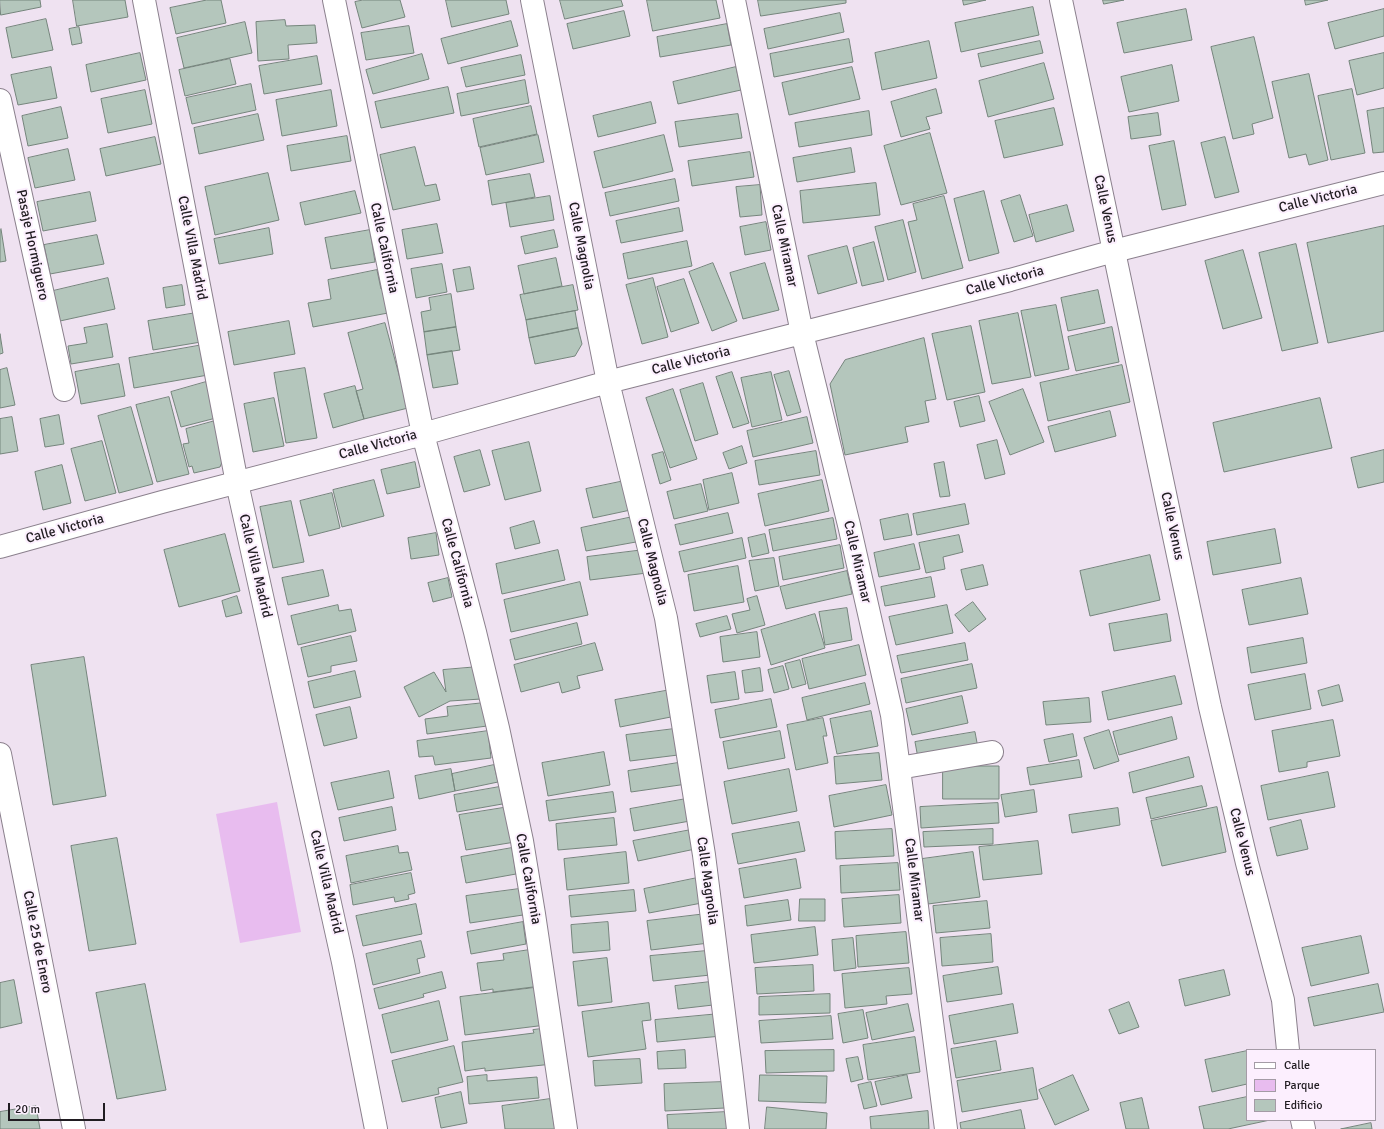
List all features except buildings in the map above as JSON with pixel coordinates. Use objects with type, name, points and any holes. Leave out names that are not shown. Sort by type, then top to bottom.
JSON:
[{"type":"street","name":"Calle Villa Madrid","points":[[144,0],[237,483],[343,962],[376,1129]]},
{"type":"street","name":"Calle California","points":[[334,0],[423,434],[475,632],[522,841],[566,1129]]},
{"type":"street","name":"Calle Magnolia","points":[[532,0],[608,382],[666,618],[704,855],[738,1129]]},
{"type":"street","name":"Calle Miramar","points":[[734,0],[802,333],[851,533],[892,715],[946,1129]]},
{"type":"street","name":"Calle Venus","points":[[1061,0],[1210,707],[1247,863],[1283,1000],[1288,1049]]},
{"type":"street","name":"Pasaje Hormiguero","points":[[0,100],[64,390]]},
{"type":"street","name":"Calle Victoria","points":[[0,547],[423,434],[608,382],[1010,280],[1114,251],[1384,183]]},
{"type":"street","points":[[899,768],[992,752]]},
{"type":"street","name":"Calle 25 de Enero","points":[[1,762],[74,1129]]},
{"type":"green space","points":[[277,802],[301,932],[240,943],[216,814]]}]
